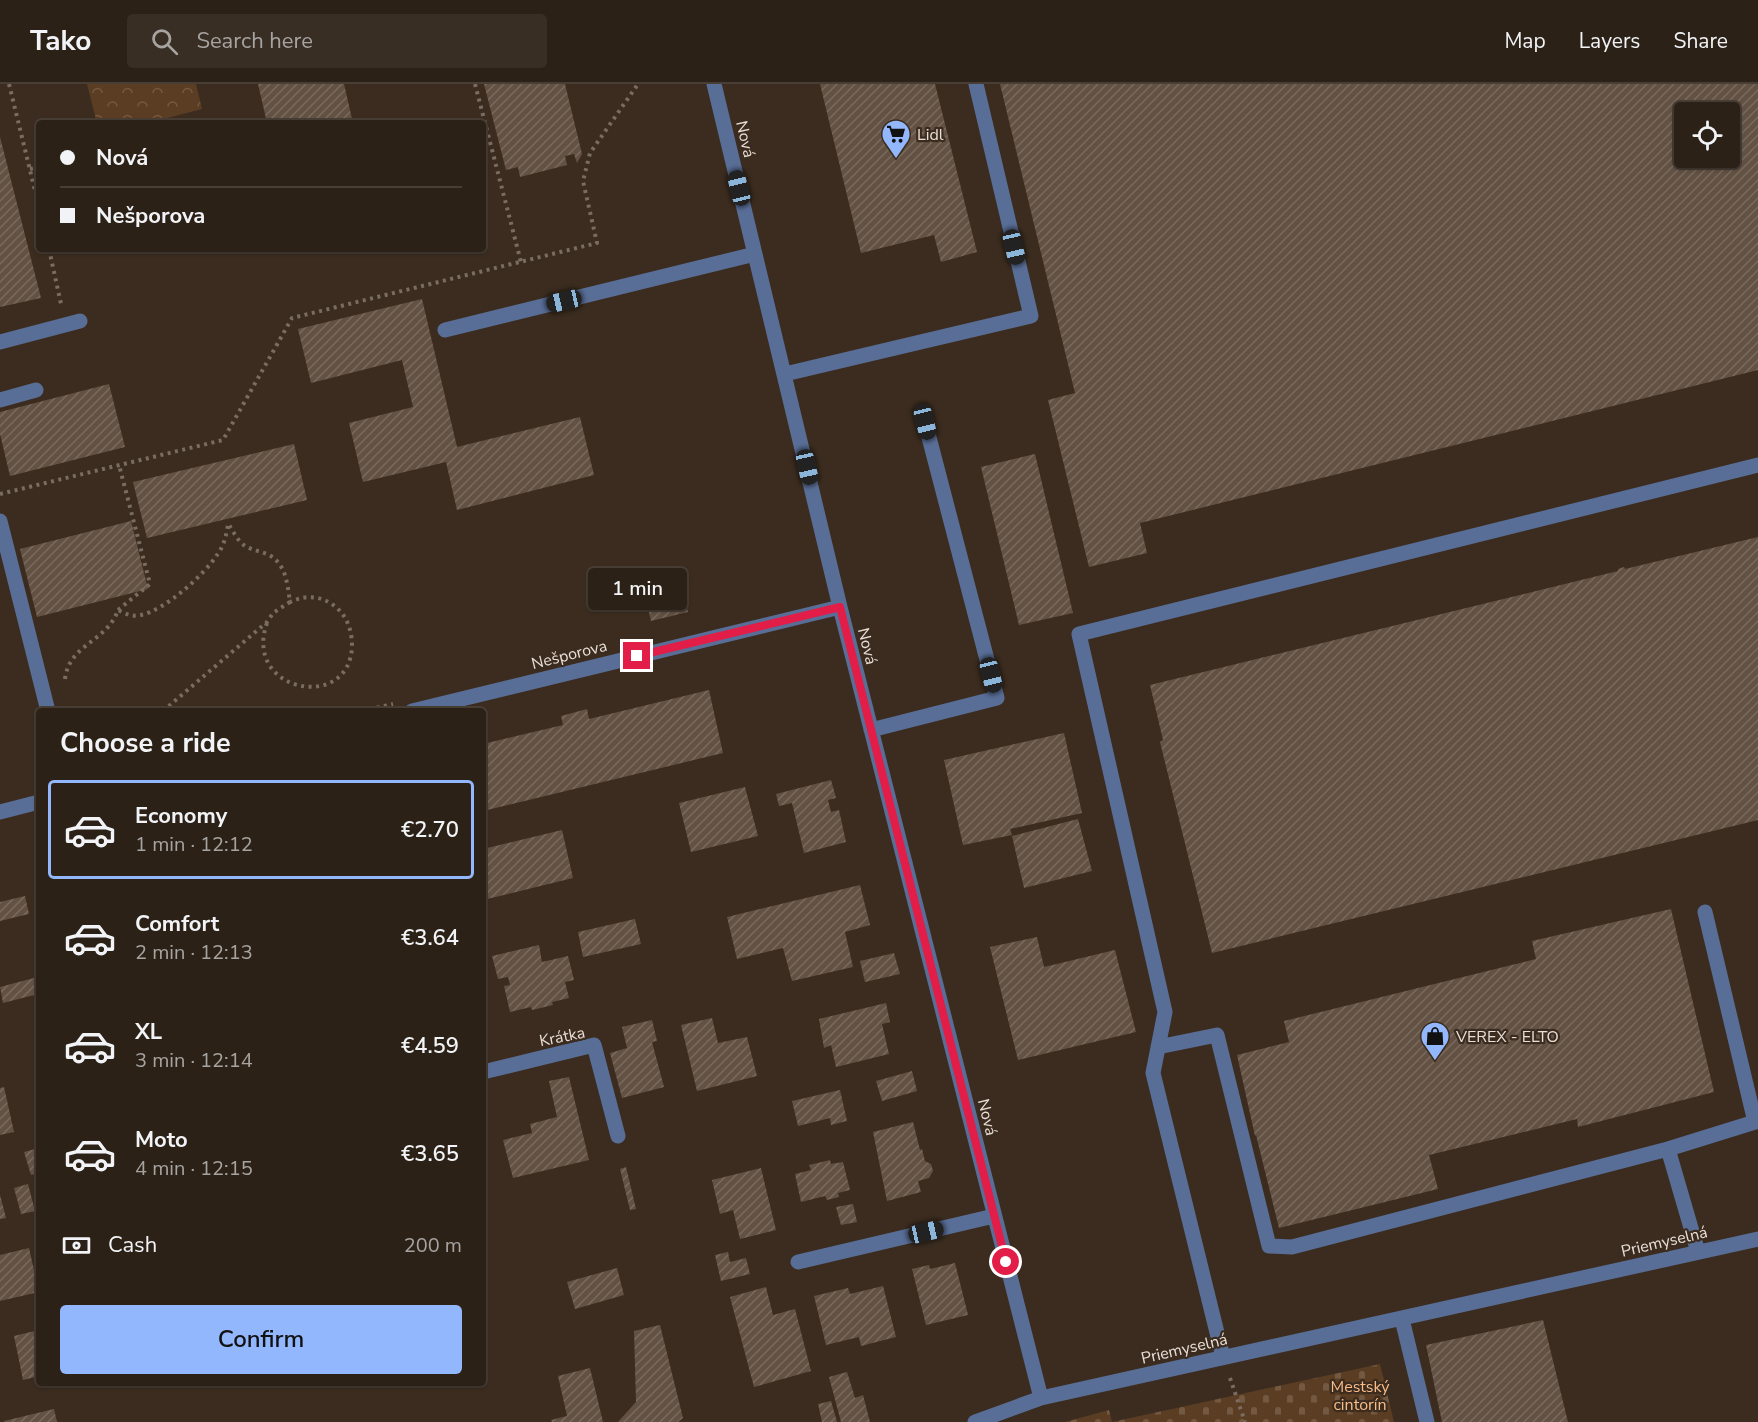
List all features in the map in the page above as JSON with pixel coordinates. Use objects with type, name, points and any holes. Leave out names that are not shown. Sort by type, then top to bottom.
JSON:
[{"type":"street","name":"Nová","points":[[714,84],[840,607],[1041,1398]]},
{"type":"street","points":[[784,374],[1031,316],[976,84]]},
{"type":"street","points":[[445,330],[755,254]]},
{"type":"street","points":[[0,342],[73,322]]},
{"type":"street","points":[[0,400],[36,390]]},
{"type":"street","points":[[871,730],[996,698],[925,422]]},
{"type":"street","points":[[1223,1357],[1153,1073],[1165,1012],[1079,634],[1758,465]]},
{"type":"street","points":[[0,521],[47,708]]},
{"type":"street","name":"Nešporova","points":[[424,708],[840,607]]},
{"type":"street","points":[[0,813],[36,803]]},
{"type":"street","points":[[1158,1047],[1217,1035],[1269,1246],[1292,1247],[1668,1149],[1755,1122],[1705,912]]},
{"type":"street","name":"Krátka","points":[[486,1071],[594,1045],[618,1136]]},
{"type":"street","points":[[1668,1149],[1698,1252]]},
{"type":"street","points":[[798,1262],[994,1216]]},
{"type":"street","name":"Priemyselná","points":[[975,1422],[1041,1398],[1758,1239]]},
{"type":"street","points":[[1402,1318],[1427,1422]]},
{"type":"path","points":[[9,84],[36,194]]},
{"type":"path","points":[[475,84],[484,120]]},
{"type":"path","points":[[0,494],[223,440],[291,318],[597,243],[583,181],[590,153],[638,84]]},
{"type":"path","points":[[486,128],[520,262]]},
{"type":"path","points":[[30,169],[36,167]]},
{"type":"path","points":[[50,252],[73,322]]},
{"type":"path","points":[[65,687],[66,672],[72,658],[82,647],[107,630],[115,620],[118,610],[150,584],[119,465]]},
{"type":"path","points":[[118,610],[130,616],[141,615],[170,600],[217,556],[225,541],[228,525],[247,547],[272,555],[280,564],[290,602]]},
{"type":"path","points":[[308,597],[327,601],[342,613],[350,630],[352,649],[346,668],[338,676],[321,686],[310,688],[299,687],[282,679],[269,665],[265,656],[262,635],[267,622],[273,613],[290,602],[308,597]]},
{"type":"path","points":[[167,708],[267,622]]},
{"type":"path","points":[[376,708],[395,704]]},
{"type":"path","points":[[1223,1357],[1245,1422]]},
{"type":"green space","points":[[87,84],[196,84],[202,109],[160,120],[96,120]]},
{"type":"green space","name":"Mestský cintorín","points":[[1380,1364],[1394,1422],[1112,1422]]},
{"type":"green space","points":[[1109,1410],[1112,1422],[1065,1422]]},
{"type":"building","points":[[258,84],[344,84],[352,120],[266,120]]},
{"type":"building","points":[[484,84],[565,84],[582,154],[577,163],[574,154],[565,156],[567,165],[520,177],[518,167],[506,170]]},
{"type":"building","name":"Lidl","points":[[820,84],[935,84],[977,252],[941,262],[934,235],[861,253]]},
{"type":"building","points":[[1000,84],[1758,84],[1758,370],[1140,523],[1147,553],[1089,567],[1048,400],[1075,393]]},
{"type":"building","points":[[0,137],[41,298],[0,307]]},
{"type":"building","points":[[422,299],[457,447],[580,417],[594,475],[457,510],[446,462],[363,482],[349,423],[413,407],[402,360],[311,383],[298,329]]},
{"type":"building","points":[[109,384],[125,447],[10,476],[0,434],[0,412]]},
{"type":"building","points":[[294,444],[307,500],[147,538],[133,482]]},
{"type":"building","points":[[1035,454],[1073,613],[1019,625],[981,467]]},
{"type":"building","points":[[131,521],[148,589],[37,617],[20,549]]},
{"type":"building","points":[[1758,537],[1758,820],[1212,953],[1160,742],[1163,740],[1150,685],[1618,571],[1624,567],[1625,569]]},
{"type":"building","points":[[681,583],[688,612],[651,621],[644,592]]},
{"type":"building","points":[[709,690],[723,753],[486,810],[486,743],[563,725],[561,716],[587,709],[589,719]]},
{"type":"building","points":[[1064,733],[1082,813],[1010,829],[1012,835],[963,845],[944,760]]},
{"type":"building","points":[[831,780],[836,798],[828,800],[831,812],[839,810],[846,842],[804,853],[792,803],[779,806],[776,794]]},
{"type":"building","points":[[745,787],[758,836],[691,852],[679,803]]},
{"type":"building","points":[[1078,819],[1092,871],[1024,888],[1012,836]]},
{"type":"building","points":[[562,830],[573,878],[486,899],[486,848]]},
{"type":"building","points":[[860,885],[870,925],[845,932],[853,967],[792,981],[783,948],[737,959],[727,917]]},
{"type":"building","points":[[25,896],[29,914],[0,921],[0,902]]},
{"type":"building","points":[[1671,909],[1714,1092],[1578,1127],[1577,1119],[1429,1155],[1438,1189],[1279,1228],[1237,1055],[1289,1042],[1284,1021],[1536,959],[1532,941]]},
{"type":"building","points":[[635,919],[641,944],[583,957],[578,932]]},
{"type":"building","points":[[1037,937],[1044,967],[1115,950],[1136,1032],[1018,1060],[990,947]]},
{"type":"building","points":[[539,945],[542,962],[568,956],[574,980],[565,982],[569,998],[532,1010],[531,1007],[510,1012],[504,986],[510,985],[508,977],[498,979],[492,956]]},
{"type":"building","points":[[894,953],[900,974],[865,982],[860,961]]},
{"type":"building","points":[[34,978],[36,995],[3,1003],[0,987]]},
{"type":"building","points":[[886,1003],[890,1022],[882,1024],[889,1054],[836,1067],[831,1045],[824,1048],[819,1019]]},
{"type":"building","points":[[712,1018],[718,1043],[747,1037],[757,1076],[697,1091],[681,1025]]},
{"type":"building","points":[[652,1020],[657,1041],[652,1042],[664,1087],[622,1098],[610,1053],[627,1048],[622,1027]]},
{"type":"building","points":[[912,1071],[917,1091],[882,1101],[876,1081]]},
{"type":"building","points":[[569,1077],[589,1160],[513,1178],[503,1140],[532,1133],[530,1124],[557,1117],[549,1081]]},
{"type":"building","points":[[4,1087],[14,1132],[0,1135],[0,1088]]},
{"type":"building","points":[[840,1090],[847,1121],[831,1125],[830,1118],[798,1126],[792,1101]]},
{"type":"building","points":[[913,1122],[920,1150],[922,1149],[925,1161],[931,1164],[933,1171],[929,1178],[918,1181],[921,1192],[887,1201],[873,1132]]},
{"type":"building","points":[[36,1149],[36,1174],[31,1175],[24,1152]]},
{"type":"building","points":[[830,1160],[831,1164],[843,1162],[850,1190],[838,1193],[839,1197],[827,1200],[825,1196],[801,1202],[795,1174],[811,1170],[809,1165]]},
{"type":"building","points":[[626,1167],[636,1209],[630,1210],[620,1169]]},
{"type":"building","points":[[761,1168],[776,1230],[740,1239],[733,1210],[720,1214],[712,1180]]},
{"type":"building","points":[[28,1184],[35,1211],[21,1214],[14,1188]]},
{"type":"building","points":[[0,1195],[6,1218],[0,1219]]},
{"type":"building","points":[[853,1204],[857,1222],[841,1225],[836,1207]]},
{"type":"building","points":[[29,1248],[36,1279],[36,1293],[0,1301],[0,1255]]},
{"type":"building","points":[[728,1252],[730,1262],[746,1258],[750,1274],[721,1281],[715,1255]]},
{"type":"building","points":[[955,1263],[968,1315],[926,1325],[912,1269],[929,1265],[930,1269]]},
{"type":"building","points":[[617,1268],[624,1295],[575,1309],[567,1282]]},
{"type":"building","points":[[883,1286],[896,1337],[861,1346],[859,1337],[826,1345],[814,1296],[848,1288],[850,1294]]},
{"type":"building","points":[[766,1287],[773,1315],[795,1309],[811,1371],[754,1387],[730,1297]]},
{"type":"building","points":[[1543,1320],[1568,1422],[1442,1422],[1426,1345]]},
{"type":"building","points":[[660,1325],[683,1418],[678,1422],[618,1422],[636,1402],[634,1331]]},
{"type":"building","points":[[36,1331],[36,1377],[23,1380],[14,1336]]},
{"type":"building","points":[[590,1368],[603,1422],[552,1422],[551,1420],[567,1416],[558,1376]]},
{"type":"building","points":[[847,1372],[855,1398],[863,1395],[870,1422],[841,1422],[829,1377]]},
{"type":"building","points":[[831,1401],[837,1422],[822,1422],[818,1404]]},
{"type":"building","points":[[54,1409],[57,1422],[4,1421]]},
{"type":"place","name":"Lidl","points":[[896,160]]},
{"type":"place","name":"VEREX - ELTO","points":[[1435,1062]]},
{"type":"route","points":[[637,656],[840,607],[1006,1262]]}]
